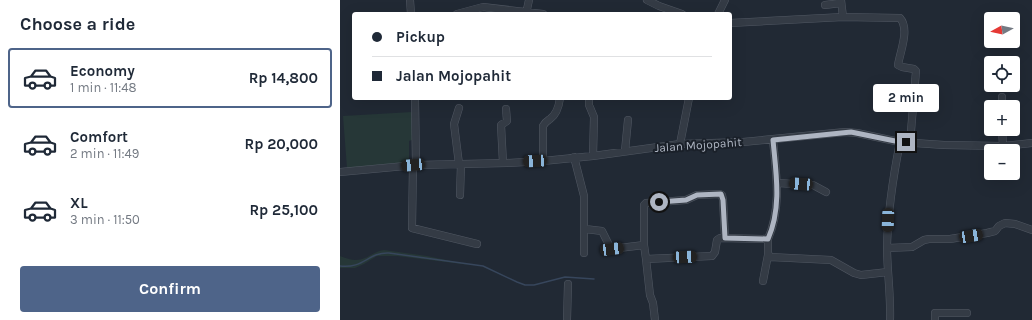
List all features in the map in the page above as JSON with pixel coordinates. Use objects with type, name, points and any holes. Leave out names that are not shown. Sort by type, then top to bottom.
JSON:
[{"type":"street","points":[[410,0],[411,12]]},
{"type":"street","points":[[526,12],[529,0]]},
{"type":"street","points":[[647,0],[665,11]]},
{"type":"street","points":[[719,12],[725,0]]},
{"type":"street","points":[[824,5],[841,2],[843,17]]},
{"type":"street","points":[[464,12],[483,7],[519,12]]},
{"type":"street","points":[[732,24],[843,17],[900,18],[905,25],[903,44],[898,65],[914,69],[916,71],[910,143]]},
{"type":"street","points":[[415,100],[412,228],[477,244]]},
{"type":"street","points":[[543,161],[543,126],[544,123],[555,115],[560,100]]},
{"type":"street","points":[[589,100],[589,105],[594,117],[593,156]]},
{"type":"street","points":[[680,144],[689,100]]},
{"type":"street","points":[[459,108],[454,124],[460,164],[460,195]]},
{"type":"street","points":[[503,163],[501,125],[506,121],[506,109]]},
{"type":"street","points":[[625,151],[628,120]]},
{"type":"street","name":"Jalan Mojopahit","points":[[340,172],[414,165],[543,161],[680,144],[773,140],[851,132],[900,142],[984,146]]},
{"type":"street","points":[[763,281],[768,255],[768,239],[776,210],[777,183],[773,140]]},
{"type":"street","points":[[890,320],[887,248],[890,196],[900,142]]},
{"type":"street","name":"Jalan Mojopahit","points":[[1020,144],[1032,143]]},
{"type":"street","points":[[574,158],[583,192],[585,229],[584,253]]},
{"type":"street","points":[[777,183],[813,185],[826,192]]},
{"type":"street","points":[[655,320],[653,301],[650,295],[644,245],[644,205],[686,200],[697,195],[721,194],[725,238]]},
{"type":"street","points":[[887,248],[912,247],[924,240],[929,239],[950,239],[986,233],[995,231],[999,226],[1005,223],[1015,224],[1032,230]]},
{"type":"street","points":[[585,229],[602,230],[611,249],[644,245]]},
{"type":"street","points":[[646,259],[712,256],[715,252],[717,240],[720,238],[768,239]]},
{"type":"street","points":[[768,255],[772,257],[831,260],[854,274],[861,275],[888,272]]},
{"type":"street","points":[[567,320],[568,284]]},
{"type":"street","points":[[934,320],[935,312],[967,313]]},
{"type":"shaded area","points":[[412,112],[412,140],[409,141],[409,162],[347,168],[343,116]]},
{"type":"shaded area","points":[[384,250],[427,256],[470,265],[397,256],[377,256],[355,268],[340,268],[340,256],[352,260],[360,260]]},
{"type":"waterway","points":[[340,266],[355,265],[376,255],[389,253],[483,266],[525,285],[534,285],[565,277],[594,279]]},
{"type":"route","points":[[659,202],[686,200],[697,195],[721,194],[723,200],[725,238],[768,239],[773,225],[777,195],[777,176],[773,140],[851,132],[906,142]]}]
